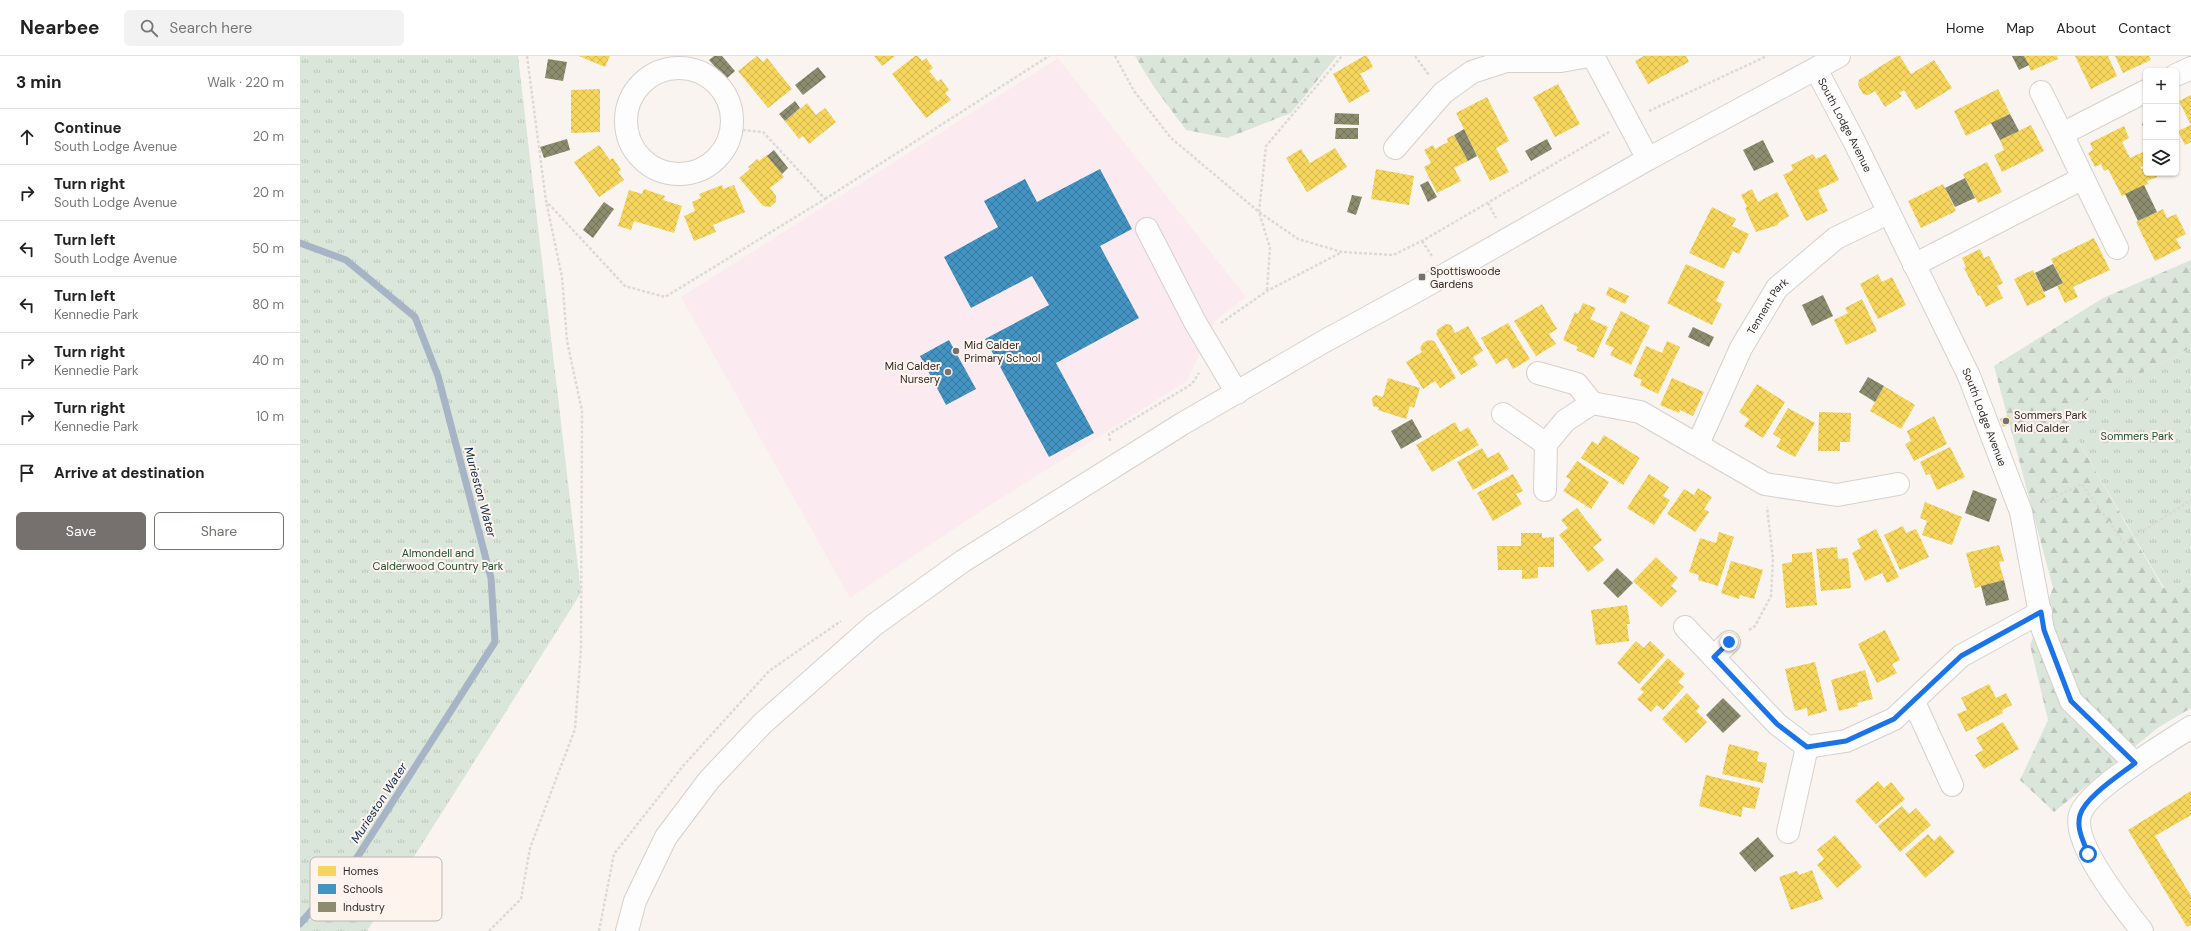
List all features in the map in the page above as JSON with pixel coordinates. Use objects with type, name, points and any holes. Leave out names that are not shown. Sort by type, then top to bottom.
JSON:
[{"type":"street","points":[[1395,148],[1443,93],[1472,72],[1506,61],[1561,61],[1590,56]]},
{"type":"street","points":[[1593,56],[1648,158]]},
{"type":"street","points":[[627,931],[635,901],[666,837],[709,780],[762,724],[874,625],[963,562],[1182,424],[1323,342],[1420,289],[1648,158],[1839,56]]},
{"type":"street","points":[[651,66],[660,71],[678,67],[702,73],[718,84],[728,99],[732,110],[732,128],[722,153],[708,166],[689,174],[670,174],[652,167],[638,155],[629,140],[625,122],[628,104],[651,66]]},
{"type":"street","points":[[2179,74],[2191,68]]},
{"type":"street","name":"South Lodge Avenue","points":[[1816,69],[1969,376],[2021,512],[2044,630],[2071,701],[2135,763]]},
{"type":"street","points":[[2041,92],[2117,248]]},
{"type":"street","points":[[2062,134],[2143,93]]},
{"type":"street","points":[[1914,265],[2083,178]]},
{"type":"street","name":"Tennent Park","points":[[1698,444],[1740,348],[1777,288],[1836,238],[1888,212]]},
{"type":"street","points":[[1147,229],[1195,322],[1237,393]]},
{"type":"street","points":[[1538,373],[1577,384],[1592,403],[1640,412],[1698,444],[1765,484],[1837,495],[1898,484]]},
{"type":"street","points":[[1545,490],[1546,444],[1565,421],[1592,403]]},
{"type":"street","points":[[1503,414],[1546,444]]},
{"type":"street","points":[[1685,627],[1721,650],[1777,724],[1807,747],[1846,741],[1894,719],[1914,702],[1961,656],[2041,612]]},
{"type":"street","points":[[1914,702],[1952,785]]},
{"type":"street","points":[[2142,931],[2114,894],[2088,854],[2080,833],[2080,816],[2086,803],[2135,763],[2191,727]]},
{"type":"street","points":[[1788,832],[1807,747]]},
{"type":"path","points":[[489,931],[521,899],[530,848],[575,729],[581,649],[582,411],[567,341],[562,277],[546,201],[527,56]]},
{"type":"path","points":[[546,201],[625,286],[665,297],[825,199],[1049,56]]},
{"type":"path","points":[[1115,56],[1134,91],[1171,138],[1259,212],[1298,239],[1342,252],[1393,255],[1422,241],[1628,120],[1767,56]]},
{"type":"path","points":[[1267,291],[1270,248],[1259,212],[1266,146],[1342,56]]},
{"type":"path","points":[[732,128],[763,132],[825,199]]},
{"type":"path","points":[[1422,241],[1430,252]]},
{"type":"path","points":[[1721,650],[1755,626],[1771,596],[1772,559],[1765,484]]},
{"type":"path","points":[[2021,512],[2082,484],[2124,543],[2191,500]]},
{"type":"shaded area","name":"Mid Calder Primary School","points":[[1058,58],[1246,297],[1215,321],[1187,381],[981,511],[850,598],[681,297]]},
{"type":"green space","name":"Almondell and Calderwood Country Park","points":[[300,56],[518,56],[581,593],[414,857],[310,857],[310,921],[373,921],[367,931],[300,931]]},
{"type":"green space","points":[[1135,56],[1337,56],[1291,113],[1227,138],[1186,130],[1154,87]]},
{"type":"green space","points":[[2191,260],[2191,348],[2062,413],[2163,588],[2191,581],[2191,708],[2159,727],[2054,812],[2020,780],[2048,720],[2030,645],[2053,588],[1994,366],[2103,298]]},
{"type":"green space","name":"Sommers Park","points":[[2191,348],[2191,581],[2164,588],[2062,413]]},
{"type":"building: Homes","points":[[579,56],[610,56],[605,67]]},
{"type":"building: Homes","points":[[757,56],[763,62],[767,58],[792,89],[768,108],[738,71]]},
{"type":"building: Homes","points":[[874,56],[895,56],[882,66]]},
{"type":"building: Homes","points":[[915,56],[918,56],[922,61],[926,58],[933,68],[929,71],[938,82],[941,79],[949,90],[945,93],[951,100],[926,118],[892,74]]},
{"type":"building: Homes","points":[[1364,56],[1367,56],[1373,67],[1360,74],[1370,91],[1349,103],[1333,74]]},
{"type":"building: Homes","points":[[1644,56],[1686,56],[1689,62],[1648,84],[1635,61]]},
{"type":"building: Homes","points":[[1897,56],[1900,56],[1911,74],[1934,60],[1952,88],[1916,110],[1904,90],[1899,93],[1902,96],[1885,107],[1875,91],[1868,95],[1863,94],[1858,85],[1859,80]]},
{"type":"building: Homes","points":[[2024,56],[2057,56],[2058,59],[2031,71]]},
{"type":"building: Homes","points":[[2075,56],[2108,56],[2117,76],[2091,89]]},
{"type":"building: Homes","points":[[2115,56],[2149,56],[2151,60],[2123,73]]},
{"type":"building: Homes","points":[[1558,84],[1580,124],[1555,137],[1533,97]]},
{"type":"building: Homes","points":[[600,89],[600,132],[571,133],[571,90]]},
{"type":"building: Homes","points":[[1998,89],[2010,114],[1966,136],[1954,111]]},
{"type":"building: Homes","points":[[2191,95],[2191,125],[2179,101]]},
{"type":"building: Homes","points":[[1487,97],[1509,141],[1496,148],[1509,172],[1490,181],[1456,113]]},
{"type":"building: Homes","points":[[807,103],[816,115],[825,108],[836,122],[809,144],[803,136],[799,139],[785,121]]},
{"type":"building: Homes","points":[[2031,125],[2044,151],[2002,172],[1994,155],[2004,150],[2000,140]]},
{"type":"building: Homes","points":[[2191,125],[2191,142],[2185,145],[2179,131]]},
{"type":"building: Homes","points":[[2124,126],[2129,138],[2122,142],[2130,158],[2143,152],[2143,166],[2140,167],[2141,169],[2143,168],[2143,176],[2157,177],[2147,181],[2148,184],[2122,196],[2108,169],[2104,171],[2101,164],[2095,167],[2088,153],[2093,150],[2090,143]]},
{"type":"building: Homes","points":[[1454,135],[1468,161],[1454,168],[1461,181],[1437,193],[1424,167],[1431,163],[1424,150],[1433,145],[1435,149],[1448,142],[1447,138]]},
{"type":"building: Homes","points":[[599,145],[610,160],[613,158],[621,170],[618,172],[624,180],[599,197],[574,162]]},
{"type":"building: Homes","points":[[1335,148],[1347,167],[1307,192],[1286,158],[1301,149],[1310,163]]},
{"type":"building: Homes","points":[[1813,154],[1816,159],[1826,154],[1839,180],[1818,190],[1828,211],[1806,221],[1783,175],[1793,170],[1791,165]]},
{"type":"building: Homes","points":[[767,155],[784,177],[770,188],[776,196],[776,202],[770,207],[763,206],[739,178],[750,169],[748,167],[757,159],[759,161]]},
{"type":"building: Homes","points":[[1987,162],[2002,192],[1978,203],[1963,174]]},
{"type":"building: Homes","points":[[1376,169],[1414,176],[1409,205],[1371,199]]},
{"type":"building: Homes","points":[[1943,184],[1956,211],[1921,228],[1908,201]]},
{"type":"building: Homes","points":[[722,185],[723,189],[734,185],[745,212],[713,225],[716,232],[694,241],[684,216],[695,211],[692,202],[701,198],[699,194]]},
{"type":"building: Homes","points":[[644,189],[665,196],[663,200],[682,206],[674,233],[634,221],[631,230],[618,226],[629,190],[642,194]]},
{"type":"building: Homes","points":[[1752,189],[1758,202],[1777,192],[1789,216],[1778,223],[1778,225],[1756,232],[1741,195]]},
{"type":"building: Homes","points":[[1712,207],[1736,219],[1732,226],[1749,234],[1739,254],[1733,251],[1724,269],[1689,253]]},
{"type":"building: Homes","points":[[2163,209],[2167,218],[2176,214],[2186,234],[2176,239],[2181,248],[2155,261],[2136,222]]},
{"type":"building: Homes","points":[[2094,238],[2110,270],[2073,287],[2078,297],[2065,303],[2057,286],[2063,283],[2051,259]]},
{"type":"building: Homes","points":[[1980,249],[1984,258],[1989,256],[2003,283],[1997,286],[2003,298],[1986,307],[1980,295],[1978,296],[1964,268],[1966,267],[1962,258]]},
{"type":"building: Homes","points":[[1686,264],[1725,282],[1716,301],[1722,304],[1712,325],[1667,303]]},
{"type":"building: Homes","points":[[2033,270],[2046,297],[2027,306],[2014,279]]},
{"type":"building: Homes","points":[[1878,274],[1882,282],[1892,277],[1906,305],[1878,319],[1860,284]]},
{"type":"building: Homes","points":[[1609,287],[1629,296],[1625,304],[1606,295]]},
{"type":"building: Homes","points":[[1862,299],[1877,331],[1846,345],[1834,320],[1848,313],[1845,308]]},
{"type":"building: Homes","points":[[1583,303],[1596,308],[1590,319],[1608,327],[1594,358],[1576,350],[1578,347],[1563,340],[1575,312],[1578,314]]},
{"type":"building: Homes","points":[[1542,304],[1557,329],[1549,334],[1556,344],[1536,356],[1514,321]]},
{"type":"building: Homes","points":[[1621,311],[1650,326],[1631,365],[1610,355],[1614,348],[1605,344]]},
{"type":"building: Homes","points":[[1508,323],[1530,359],[1513,369],[1507,358],[1496,364],[1481,338]]},
{"type":"building: Homes","points":[[1446,324],[1451,325],[1455,333],[1468,326],[1483,351],[1473,357],[1478,365],[1461,375],[1436,334],[1438,329]]},
{"type":"building: Homes","points":[[1428,340],[1434,341],[1456,378],[1440,388],[1435,381],[1423,389],[1406,362],[1422,352],[1420,348],[1423,343]]},
{"type":"building: Homes","points":[[1667,341],[1680,347],[1658,394],[1640,385],[1642,380],[1633,376],[1646,346],[1662,353]]},
{"type":"building: Homes","points":[[1388,378],[1420,388],[1414,408],[1410,406],[1406,419],[1378,410],[1379,408],[1373,406],[1372,398],[1376,395],[1383,397]]},
{"type":"building: Homes","points":[[1672,378],[1704,392],[1693,416],[1680,410],[1679,413],[1660,405]]},
{"type":"building: Homes","points":[[1757,384],[1785,402],[1763,438],[1744,426],[1749,419],[1739,412]]},
{"type":"building: Homes","points":[[1884,386],[1915,405],[1901,429],[1870,411]]},
{"type":"building: Homes","points":[[1788,408],[1815,423],[1795,457],[1776,447],[1781,439],[1773,434]]},
{"type":"building: Homes","points":[[1819,412],[1851,413],[1850,442],[1840,442],[1840,451],[1818,451]]},
{"type":"building: Homes","name":"Sommers Park Mid Calder","points":[[2008,415],[2012,423],[2003,427],[2000,419]]},
{"type":"building: Homes","points":[[1934,416],[1947,444],[1914,461],[1905,444],[1911,441],[1907,431]]},
{"type":"building: Homes","points":[[1455,422],[1460,432],[1468,427],[1479,445],[1432,472],[1416,445]]},
{"type":"building: Homes","points":[[1604,435],[1640,458],[1623,485],[1581,458],[1592,441],[1598,445]]},
{"type":"building: Homes","points":[[1950,447],[1965,477],[1937,490],[1930,474],[1926,475],[1920,462]]},
{"type":"building: Homes","points":[[1482,448],[1488,458],[1499,452],[1509,469],[1473,490],[1457,462]]},
{"type":"building: Homes","points":[[1577,461],[1609,482],[1591,509],[1563,491],[1571,480],[1566,477]]},
{"type":"building: Homes","points":[[1513,474],[1523,491],[1516,494],[1522,504],[1493,521],[1477,493]]},
{"type":"building: Homes","points":[[1649,474],[1669,487],[1663,496],[1670,500],[1654,525],[1627,508]]},
{"type":"building: Homes","points":[[1698,488],[1712,497],[1704,509],[1709,512],[1695,532],[1667,514],[1684,489],[1694,495]]},
{"type":"building: Homes","points":[[1925,502],[1962,517],[1952,545],[1922,535],[1927,521],[1920,518]]},
{"type":"building: Homes","points":[[1577,508],[1602,540],[1593,547],[1604,560],[1588,572],[1559,535],[1568,528],[1561,520]]},
{"type":"building: Homes","points":[[1903,526],[1906,533],[1916,529],[1929,557],[1900,570],[1884,535]]},
{"type":"building: Homes","points":[[1876,529],[1899,577],[1887,583],[1882,573],[1865,581],[1852,553],[1861,548],[1857,539]]},
{"type":"building: Homes","points":[[1719,532],[1734,537],[1718,586],[1698,580],[1699,575],[1689,572],[1700,538],[1716,543]]},
{"type":"building: Homes","points":[[1521,533],[1542,533],[1542,538],[1554,537],[1554,567],[1538,567],[1538,578],[1522,579],[1522,570],[1498,570],[1497,546],[1521,546]]},
{"type":"building: Homes","points":[[1999,545],[2004,561],[1999,562],[2004,580],[1975,588],[1966,553]]},
{"type":"building: Homes","points":[[1837,547],[1838,559],[1848,558],[1851,588],[1821,591],[1816,549]]},
{"type":"building: Homes","points":[[1812,552],[1817,605],[1786,608],[1782,564],[1792,562],[1792,554]]},
{"type":"building: Homes","points":[[1656,557],[1678,578],[1671,586],[1677,591],[1661,607],[1633,581]]},
{"type":"building: Homes","points":[[1731,561],[1763,570],[1754,599],[1740,595],[1739,599],[1721,593]]},
{"type":"building: Homes","points":[[1627,605],[1630,624],[1627,624],[1629,641],[1596,645],[1591,610]]},
{"type":"building: Homes","points":[[1885,630],[1900,660],[1892,664],[1897,673],[1877,683],[1858,644]]},
{"type":"building: Homes","points":[[1636,641],[1644,648],[1650,641],[1665,655],[1639,684],[1617,663]]},
{"type":"building: Homes","points":[[1668,658],[1685,674],[1678,682],[1684,687],[1663,710],[1657,705],[1651,712],[1637,699],[1644,692],[1640,689]]},
{"type":"building: Homes","points":[[1815,662],[1827,711],[1808,716],[1807,708],[1795,711],[1785,669]]},
{"type":"building: Homes","points":[[1865,670],[1873,699],[1857,703],[1858,706],[1839,711],[1831,680]]},
{"type":"building: Homes","points":[[1989,684],[1996,698],[2006,693],[2012,705],[2002,710],[2003,713],[1966,732],[1957,714],[1967,710],[1961,698]]},
{"type":"building: Homes","points":[[1687,693],[1700,707],[1696,711],[1707,722],[1686,743],[1662,719]]},
{"type":"building: Homes","points":[[2003,722],[2019,749],[1984,769],[1975,755],[1983,750],[1976,738]]},
{"type":"building: Homes","points":[[1729,744],[1759,752],[1757,761],[1767,763],[1763,783],[1722,774]]},
{"type":"building: Homes","points":[[1706,775],[1760,788],[1755,809],[1743,807],[1741,817],[1699,806]]},
{"type":"building: Homes","points":[[1878,781],[1884,788],[1891,782],[1905,799],[1876,824],[1855,801]]},
{"type":"building: Homes","points":[[2191,791],[2191,815],[2155,836],[2191,896],[2191,925],[2187,927],[2128,830]]},
{"type":"building: Homes","points":[[1902,806],[1909,814],[1916,808],[1931,825],[1900,852],[1878,826]]},
{"type":"building: Homes","points":[[1928,834],[1934,841],[1940,835],[1955,852],[1925,878],[1905,854]]},
{"type":"building: Homes","points":[[1835,835],[1862,867],[1837,888],[1817,865],[1824,859],[1817,850]]},
{"type":"building: Homes","points":[[1812,870],[1823,899],[1791,910],[1779,877],[1797,871],[1799,875]]},
{"type":"building: Schools","points":[[1100,169],[1132,229],[1100,246],[1139,318],[1056,363],[1094,433],[1049,457],[985,339],[1049,305],[1032,276],[971,308],[944,257],[998,227],[984,201],[1025,179],[1037,202]]},
{"type":"building: Schools","name":"Mid Calder Nursery","points":[[949,340],[976,389],[946,405],[920,356]]},
{"type":"building: Industry","points":[[714,56],[722,56],[735,71],[726,79],[709,60]]},
{"type":"building: Industry","points":[[2012,56],[2024,56],[2029,65],[2019,70]]},
{"type":"building: Industry","points":[[548,59],[567,62],[563,81],[545,78]]},
{"type":"building: Industry","points":[[818,67],[826,77],[803,95],[795,85]]},
{"type":"building: Industry","points":[[795,101],[800,108],[785,121],[779,114]]},
{"type":"building: Industry","points":[[1335,113],[1359,114],[1359,125],[1334,124]]},
{"type":"building: Industry","points":[[2010,114],[2019,131],[2000,140],[1991,123]]},
{"type":"building: Industry","points":[[1336,128],[1358,128],[1358,139],[1335,139]]},
{"type":"building: Industry","points":[[1464,129],[1477,156],[1468,161],[1454,135]]},
{"type":"building: Industry","points":[[567,139],[570,150],[544,158],[540,147]]},
{"type":"building: Industry","points":[[1547,139],[1552,149],[1531,161],[1525,151]]},
{"type":"building: Industry","points":[[1763,140],[1774,162],[1754,171],[1743,150]]},
{"type":"building: Industry","points":[[774,150],[788,168],[782,174],[767,156]]},
{"type":"building: Industry","points":[[1965,178],[1975,198],[1955,207],[1945,188]]},
{"type":"building: Industry","points":[[1428,181],[1437,197],[1428,202],[1420,185]]},
{"type":"building: Industry","points":[[2144,185],[2157,212],[2138,221],[2125,194]]},
{"type":"building: Industry","points":[[1352,195],[1362,197],[1356,215],[1347,212]]},
{"type":"building: Industry","points":[[604,202],[614,209],[593,238],[583,230]]},
{"type":"building: Industry","points":[[2053,264],[2063,283],[2044,292],[2035,273]]},
{"type":"building: Industry","points":[[1823,295],[1833,316],[1812,326],[1802,305]]},
{"type":"building: Industry","points":[[1693,327],[1714,337],[1709,347],[1688,337]]},
{"type":"building: Industry","points":[[1868,377],[1884,386],[1875,402],[1859,392]]},
{"type":"building: Industry","points":[[1412,419],[1422,437],[1401,449],[1391,431]]},
{"type":"building: Industry","points":[[1973,490],[1997,499],[1989,522],[1965,513]]},
{"type":"building: Industry","points":[[1617,568],[1633,583],[1618,598],[1603,583]]},
{"type":"building: Industry","points":[[2004,580],[2009,600],[1986,606],[1981,586]]},
{"type":"building: Industry","points":[[1723,698],[1741,716],[1723,733],[1706,715]]},
{"type":"building: Industry","points":[[1758,837],[1774,856],[1755,872],[1739,853]]},
{"type":"waterway","name":"Murieston Water","points":[[300,243],[346,260],[415,317],[438,376],[491,578],[495,642],[357,857]]},
{"type":"waterway","name":"Murieston Water","points":[[300,924],[310,912]]},
{"type":"place","name":"Spottiswoode Gardens","points":[[1422,277]]},
{"type":"place","name":"Mid Calder Primary School","points":[[956,351]]},
{"type":"place","name":"Mid Calder Nursery","points":[[948,372]]},
{"type":"place","name":"Sommers Park Mid Calder","points":[[2006,421]]},
{"type":"route","points":[[1729,642],[1714,657],[1777,724],[1807,747],[1846,741],[1894,719],[1914,702],[1961,656],[2041,612],[2044,630],[2071,701],[2135,763],[2086,803],[2080,816],[2080,833],[2088,854]]}]
